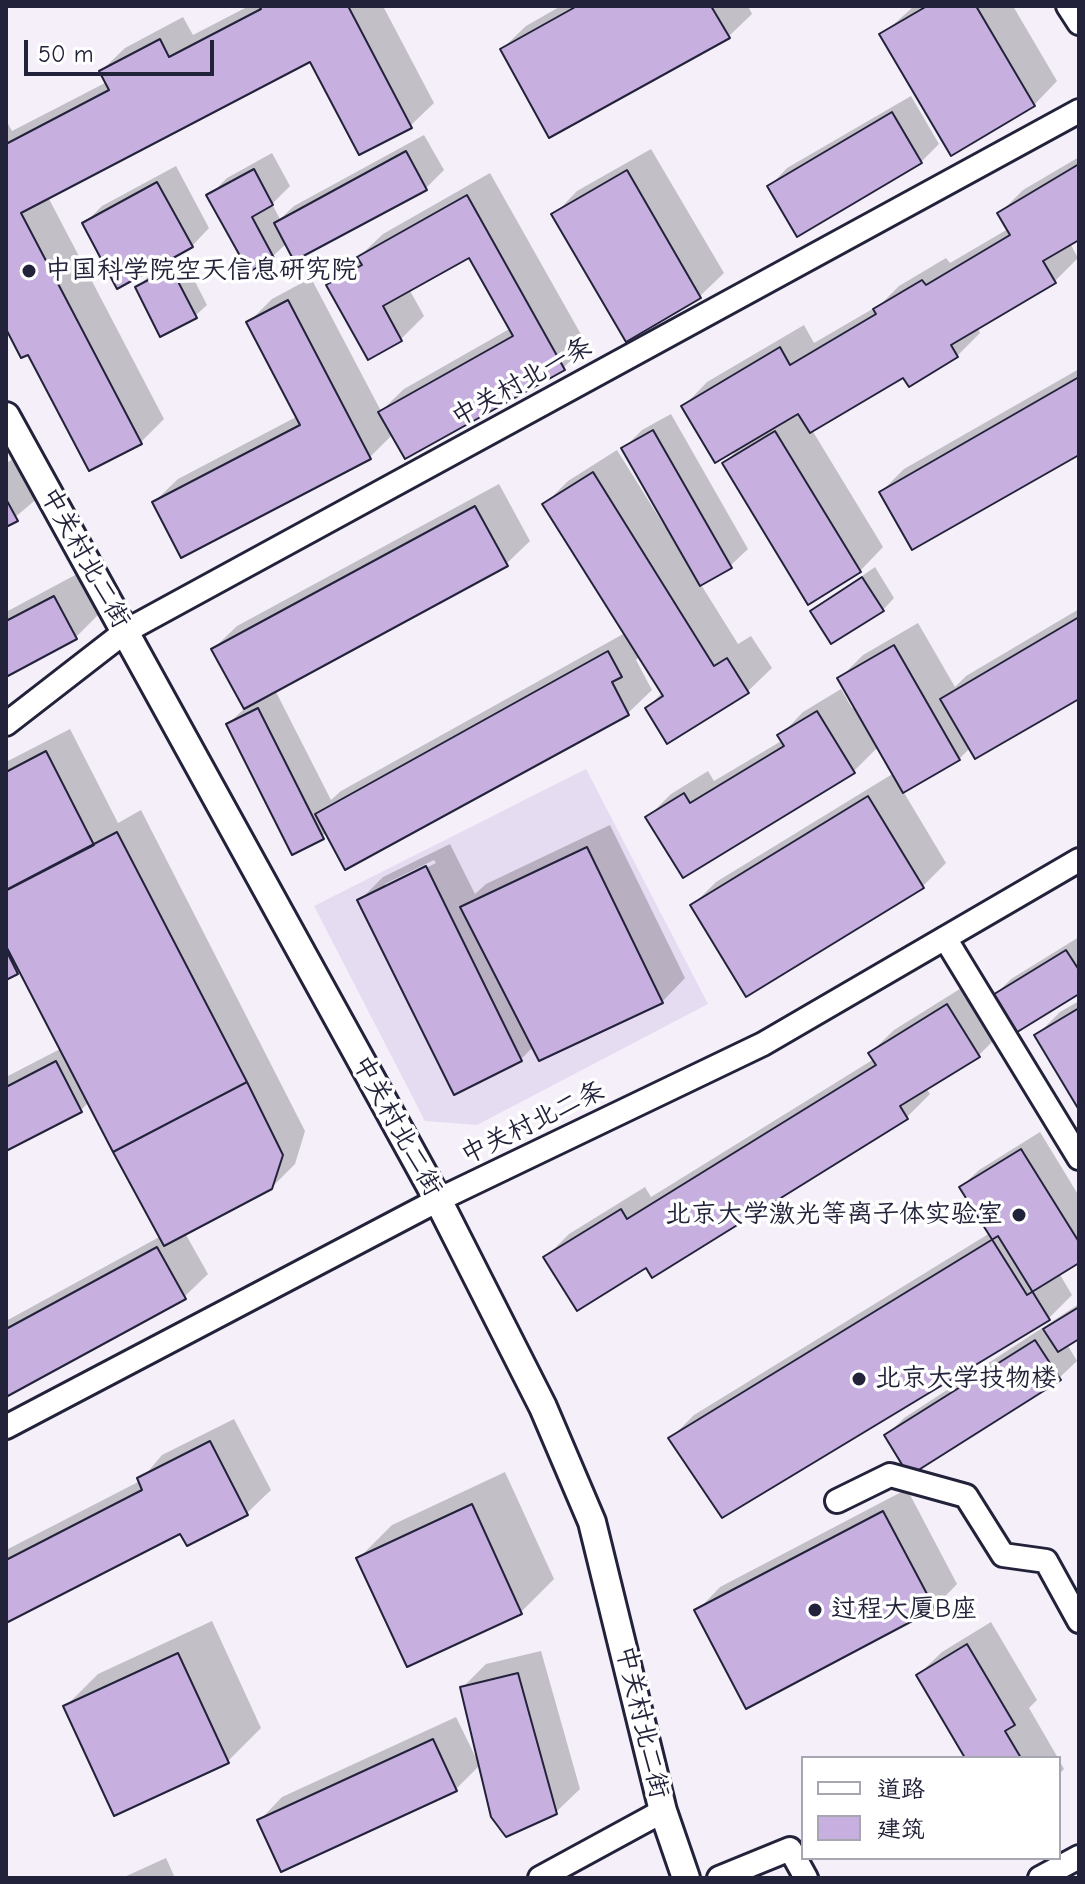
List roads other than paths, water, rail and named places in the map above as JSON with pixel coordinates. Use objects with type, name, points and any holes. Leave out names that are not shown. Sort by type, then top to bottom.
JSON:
[{"type":"street","points":[[1068,6],[1079,23]]},
{"type":"street","name":"中关村北一条","points":[[6,724],[126,631],[1079,111]]},
{"type":"street","name":"中关村北二街","points":[[6,416],[438,1200],[543,1407],[592,1522],[663,1811],[686,1878]]},
{"type":"street","name":"中关村北二条","points":[[6,1427],[438,1200],[763,1044],[1079,860]]},
{"type":"street","points":[[945,938],[1079,1158]]},
{"type":"street","points":[[837,1501],[890,1475],[966,1496],[1003,1555],[1034,1556],[1046,1561],[1079,1621]]},
{"type":"street","points":[[540,1878],[663,1811]]},
{"type":"street","points":[[719,1878],[790,1849],[806,1878]]},
{"type":"street","points":[[1040,1878],[1079,1857]]},
{"type":"place","name":"中国科学院空天信息研究院","points":[[29,271]]},
{"type":"place","name":"北京大学激光等离子体实验室","points":[[1019,1215]]},
{"type":"place","name":"北京大学技物楼","points":[[859,1379]]},
{"type":"place","name":"过程大厦B座","points":[[815,1610]]}]
